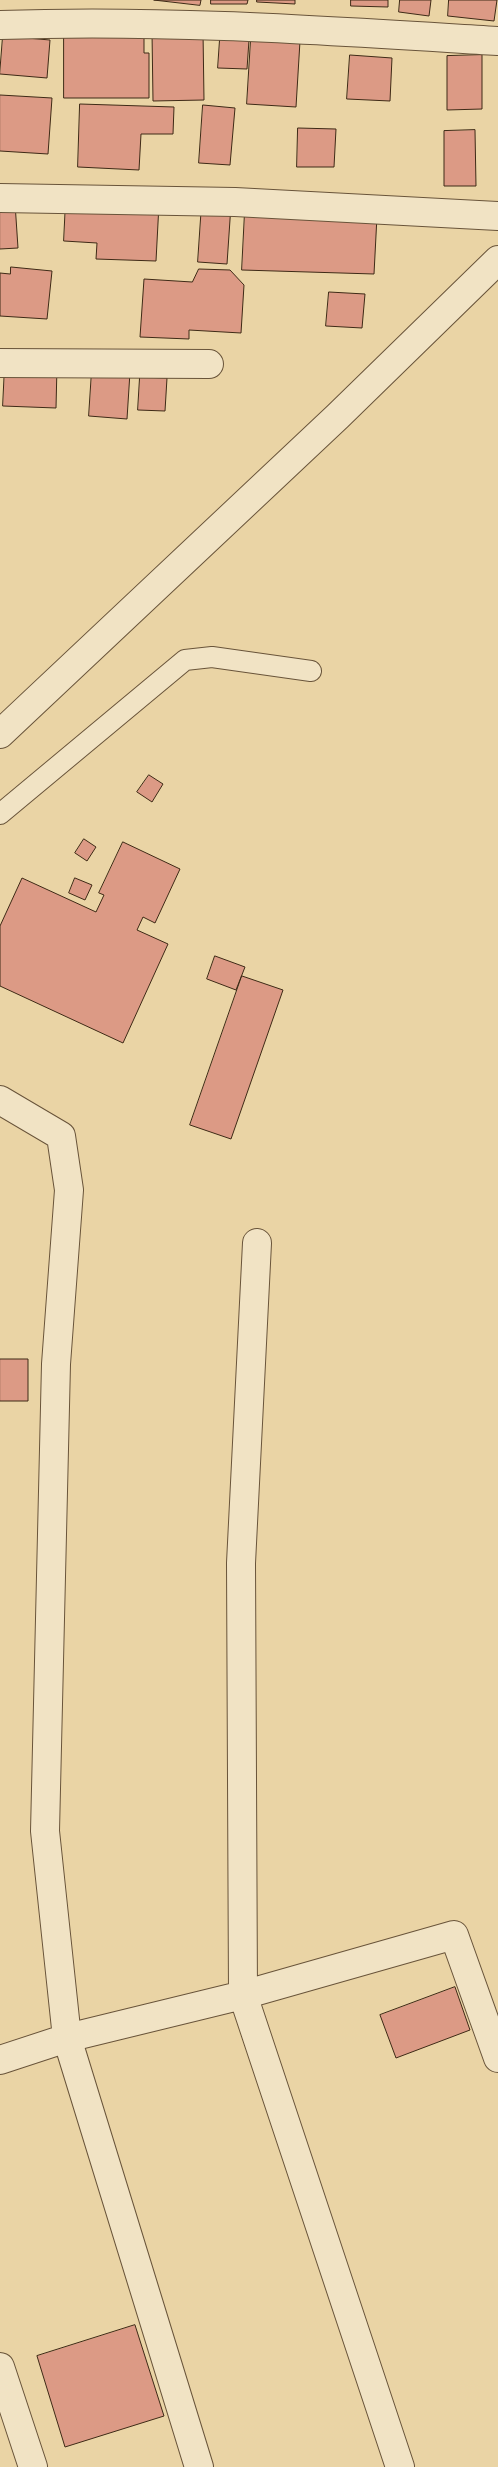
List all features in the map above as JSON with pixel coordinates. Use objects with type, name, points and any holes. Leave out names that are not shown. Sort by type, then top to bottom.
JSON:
[{"type":"street","points":[[0,25],[93,22],[302,29],[498,41]]},
{"type":"street","points":[[0,198],[234,202],[498,216]]},
{"type":"street","points":[[0,734],[338,416],[498,260]]},
{"type":"street","points":[[0,363],[210,364]]},
{"type":"street","points":[[0,1100],[60,1136],[69,1190],[56,1374],[45,1831],[67,2038],[199,2467]]},
{"type":"street","points":[[257,1243],[242,1563],[243,1995],[400,2467]]},
{"type":"street","points":[[0,2060],[67,2038],[243,1995],[454,1935],[498,2058]]},
{"type":"street","points":[[0,2367],[33,2467]]},
{"type":"lane","points":[[0,814],[185,660],[212,658],[311,671]]},
{"type":"building","points":[[154,0],[201,0],[200,5]]},
{"type":"building","points":[[211,0],[248,0],[247,4],[211,4]]},
{"type":"building","points":[[257,0],[295,0],[295,4],[257,2]]},
{"type":"building","points":[[351,0],[388,0],[388,7],[351,6]]},
{"type":"building","points":[[400,0],[431,0],[429,16],[399,12]]},
{"type":"building","points":[[449,0],[497,0],[494,21],[448,16]]},
{"type":"building","points":[[203,31],[204,100],[153,101],[152,32]]},
{"type":"building","points":[[64,35],[144,35],[144,53],[149,53],[149,98],[64,98]]},
{"type":"building","points":[[3,36],[50,40],[47,78],[0,74]]},
{"type":"building","points":[[220,39],[249,40],[247,69],[218,68]]},
{"type":"building","points":[[251,39],[300,41],[296,107],[247,104]]},
{"type":"building","points":[[350,55],[392,58],[390,101],[347,99]]},
{"type":"building","points":[[482,55],[482,109],[447,110],[447,56]]},
{"type":"building","points":[[0,95],[52,98],[48,154],[0,151]]},
{"type":"building","points":[[80,104],[174,107],[173,134],[141,134],[139,170],[78,167]]},
{"type":"building","points":[[203,105],[235,108],[230,165],[199,163]]},
{"type":"building","points":[[298,128],[336,129],[334,167],[297,167]]},
{"type":"building","points":[[475,130],[476,186],[444,186],[444,131]]},
{"type":"building","points":[[66,200],[159,204],[156,261],[96,259],[97,243],[64,241]]},
{"type":"building","points":[[0,203],[15,203],[18,248],[0,249]]},
{"type":"building","points":[[202,203],[231,205],[227,264],[198,262]]},
{"type":"building","points":[[245,211],[377,216],[374,274],[242,270]]},
{"type":"building","points":[[11,267],[52,271],[47,319],[0,316],[0,273],[10,274]]},
{"type":"building","points":[[199,269],[230,270],[244,285],[241,333],[189,330],[189,339],[140,337],[144,279],[192,282]]},
{"type":"building","points":[[329,292],[365,294],[362,328],[326,326]]},
{"type":"building","points":[[5,365],[57,366],[56,408],[3,406]]},
{"type":"building","points":[[92,370],[130,372],[127,419],[89,416]]},
{"type":"building","points":[[140,377],[167,378],[165,411],[138,410]]},
{"type":"building","points":[[149,775],[163,784],[152,802],[137,792]]},
{"type":"building","points":[[84,839],[96,847],[87,861],[75,853]]},
{"type":"building","points":[[123,842],[180,869],[155,923],[143,917],[137,930],[168,944],[123,1043],[0,986],[0,926],[22,878],[96,912],[104,895],[99,893]]},
{"type":"building","points":[[75,878],[92,885],[85,900],[69,893]]},
{"type":"building","points":[[215,956],[245,967],[236,990],[207,979]]},
{"type":"building","points":[[242,976],[283,990],[231,1139],[190,1125]]},
{"type":"building","points":[[0,1359],[28,1359],[28,1401],[0,1401]]},
{"type":"building","points":[[455,1987],[470,2030],[396,2058],[380,2015]]},
{"type":"building","points":[[135,2325],[164,2416],[65,2447],[37,2356]]}]
